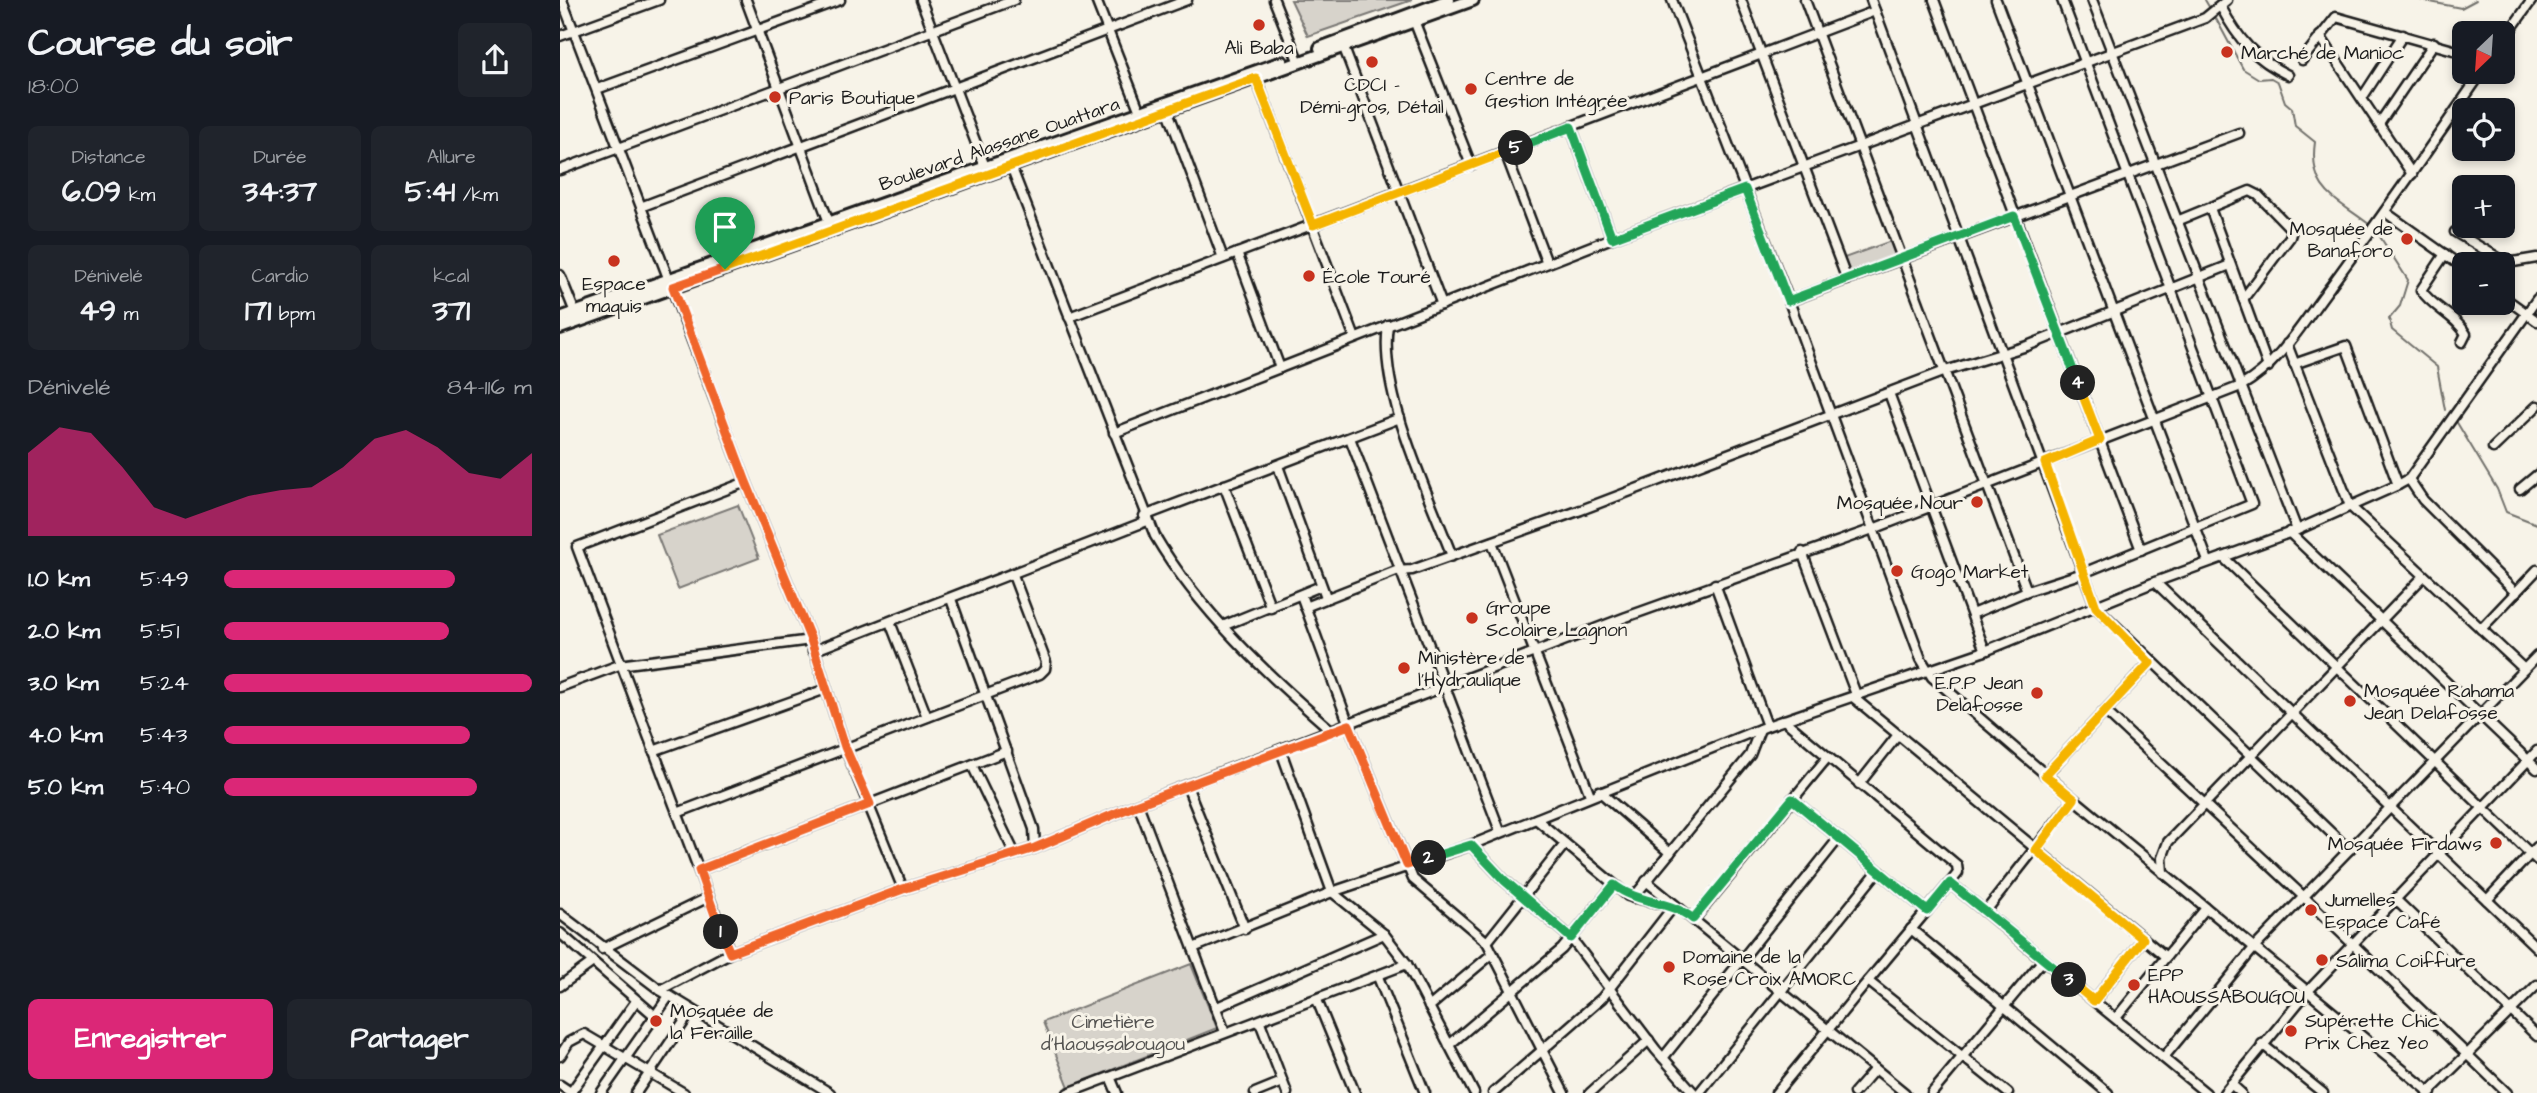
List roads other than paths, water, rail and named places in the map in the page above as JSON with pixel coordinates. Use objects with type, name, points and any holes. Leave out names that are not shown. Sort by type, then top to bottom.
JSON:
[{"type":"main road","name":"Boulevard Alassane Ouattara","points":[[1142,116],[1168,111],[1192,97],[1256,78],[1298,60],[1344,48],[1449,0]]},
{"type":"main road","name":"Boulevard Alassane Ouattara","points":[[560,328],[577,317],[986,170],[1413,18],[1473,0]]},
{"type":"main road","name":"Boulevard Alassane Ouattara","points":[[560,318],[577,317]]},
{"type":"street","points":[[562,0],[643,206],[746,482],[811,640],[845,747],[903,889]]},
{"type":"street","points":[[560,36],[659,0]]},
{"type":"street","points":[[746,0],[831,226]]},
{"type":"street","points":[[597,89],[840,0]]},
{"type":"street","points":[[921,0],[986,170]]},
{"type":"street","points":[[560,170],[1014,0]]},
{"type":"street","points":[[1096,0],[1142,116]]},
{"type":"street","points":[[643,206],[1187,0]]},
{"type":"street","points":[[1274,0],[1298,60]]},
{"type":"street","points":[[1672,0],[1928,671],[1938,684],[2430,1093],[2537,985]]},
{"type":"street","points":[[1741,0],[1847,280]]},
{"type":"street","points":[[1805,0],[1905,260],[2027,591]]},
{"type":"street","points":[[1871,0],[2045,463],[2096,607],[2150,663],[2348,850]]},
{"type":"street","points":[[1934,0],[2141,550]]},
{"type":"street","points":[[1996,0],[2208,561]]},
{"type":"street","points":[[1972,614],[2027,591],[2083,573],[2252,504],[2062,0]]},
{"type":"street","points":[[2092,0],[2241,386],[2293,531],[2382,621],[2537,769]]},
{"type":"street","points":[[2515,24],[2532,0]]},
{"type":"street","points":[[1114,433],[1612,238],[2205,18],[2221,7],[2233,29],[2260,60],[2288,75]]},
{"type":"street","points":[[1069,317],[1875,11]]},
{"type":"street","points":[[2302,60],[2336,17],[2452,50]]},
{"type":"street","points":[[1413,18],[1471,165]]},
{"type":"street","points":[[2362,98],[2403,35]]},
{"type":"street","points":[[2320,36],[2412,174]]},
{"type":"street","points":[[2379,124],[2434,43]]},
{"type":"street","points":[[1344,48],[1442,305]]},
{"type":"street","points":[[1256,78],[1355,338]]},
{"type":"street","points":[[660,990],[730,953],[903,889],[1035,848],[1138,804],[1715,584],[1873,529],[2241,386],[2268,367],[2287,344],[2373,229],[2474,84]]},
{"type":"street","points":[[1168,111],[1223,258]]},
{"type":"street","points":[[1571,127],[1612,238]]},
{"type":"street","points":[[1788,301],[1905,260],[2014,216],[2239,133]]},
{"type":"street","points":[[1505,152],[1547,263]]},
{"type":"street","points":[[1010,162],[1146,519],[1173,562],[1258,663],[1332,730]]},
{"type":"street","points":[[2177,221],[2253,192],[2292,230],[2290,237],[2243,299]]},
{"type":"street","points":[[2210,208],[2268,367]]},
{"type":"street","points":[[2385,212],[2452,259]]},
{"type":"street","points":[[2465,238],[2507,263],[2537,258]]},
{"type":"street","points":[[1237,253],[1280,368]]},
{"type":"street","points":[[2445,254],[2421,290],[2428,302],[2461,326],[2466,334],[2462,342]]},
{"type":"street","points":[[1306,607],[1401,570],[1412,570],[1452,556],[1945,371],[2058,334],[2113,309],[2230,265]]},
{"type":"street","points":[[560,275],[577,317]]},
{"type":"street","points":[[1193,948],[1332,892],[1471,845],[1600,791],[1784,720],[1856,698],[1985,650],[2208,561],[2293,531],[2398,485],[2409,479],[2537,299]]},
{"type":"street","points":[[2515,305],[2537,321]]},
{"type":"street","points":[[1388,326],[1386,362],[1400,418],[1452,556]]},
{"type":"street","points":[[2287,344],[2350,506],[2524,669]]},
{"type":"street","points":[[2294,364],[2346,346],[2398,485]]},
{"type":"street","points":[[1889,393],[1985,650]]},
{"type":"street","points":[[2493,448],[2537,406]]},
{"type":"street","points":[[813,651],[1013,575],[1224,485],[1400,418]]},
{"type":"street","points":[[1350,438],[1500,831]]},
{"type":"street","points":[[1278,466],[1326,597]]},
{"type":"street","points":[[2520,489],[2537,475]]},
{"type":"street","points":[[2409,479],[2423,500],[2516,593]]},
{"type":"street","points":[[730,953],[576,547],[746,482]]},
{"type":"street","points":[[1224,485],[1271,608]]},
{"type":"street","points":[[1492,541],[1590,795]]},
{"type":"street","points":[[1802,552],[1856,698],[1897,736],[2166,957]]},
{"type":"street","points":[[2223,557],[2534,857]]},
{"type":"street","points":[[2481,629],[2537,570]]},
{"type":"street","points":[[677,813],[986,695],[1045,669],[1046,662],[1013,575]]},
{"type":"street","points":[[2163,873],[2162,858],[2168,842],[2424,576]]},
{"type":"street","points":[[2155,582],[2537,948]]},
{"type":"street","points":[[1633,898],[1750,754],[1763,728],[1715,584]]},
{"type":"street","points":[[1225,625],[1321,586]]},
{"type":"street","points":[[1301,596],[1349,725],[1407,865],[1415,880],[1488,942],[1564,1093]]},
{"type":"street","points":[[951,599],[1034,829],[1035,848]]},
{"type":"street","points":[[890,622],[926,717]]},
{"type":"street","points":[[560,687],[620,665],[811,640]]},
{"type":"street","points":[[2164,1057],[2255,948],[2537,656]]},
{"type":"street","points":[[2045,775],[2150,663]]},
{"type":"street","points":[[653,751],[826,689]]},
{"type":"street","points":[[2106,712],[2304,897],[2507,1093]]},
{"type":"street","points":[[1776,1093],[1958,873],[1956,865],[1784,720]]},
{"type":"street","points":[[1858,784],[1897,736]]},
{"type":"street","points":[[699,870],[1007,751]]},
{"type":"street","points":[[1281,751],[1332,892],[1384,934],[1407,964],[1474,1093]]},
{"type":"street","points":[[2224,1093],[2308,991],[2537,751]]},
{"type":"street","points":[[1693,919],[1827,758]]},
{"type":"street","points":[[972,765],[1015,854]]},
{"type":"street","points":[[1187,786],[1245,929]]},
{"type":"street","points":[[1600,791],[1670,853]]},
{"type":"street","points":[[1792,799],[1927,911]]},
{"type":"street","points":[[1985,912],[2074,799]]},
{"type":"street","points":[[1138,804],[1225,1032]]},
{"type":"street","points":[[1535,819],[1633,898],[1677,908]]},
{"type":"street","points":[[1663,1058],[1839,838]]},
{"type":"street","points":[[1488,942],[1565,844]]},
{"type":"street","points":[[1471,845],[1571,938],[1690,1092]]},
{"type":"street","points":[[2487,900],[2534,857],[2537,847]]},
{"type":"street","points":[[1699,1093],[1878,871]]},
{"type":"street","points":[[1646,881],[1905,1093]]},
{"type":"street","points":[[1950,883],[2206,1093]]},
{"type":"street","points":[[1449,1045],[1512,993],[1571,938],[1614,885]]},
{"type":"street","points":[[602,949],[707,898]]},
{"type":"street","points":[[2395,899],[2537,1036]]},
{"type":"street","points":[[1493,1093],[1611,988],[1677,908]]},
{"type":"street","points":[[2116,1018],[2206,908]]},
{"type":"street","points":[[560,914],[602,949],[669,996],[830,1093]]},
{"type":"street","points":[[1911,929],[2104,1092]]},
{"type":"street","points":[[560,934],[654,1015]]},
{"type":"street","points":[[1215,1008],[1384,934]]},
{"type":"street","points":[[2094,1001],[2143,939]]},
{"type":"street","points":[[1429,1007],[1492,954]]},
{"type":"street","points":[[1931,1093],[2043,960]]},
{"type":"street","points":[[560,986],[593,962]]},
{"type":"street","points":[[1068,1093],[1111,1079],[1225,1032],[1260,1022],[1407,964]]},
{"type":"street","points":[[1378,977],[1425,1093]]},
{"type":"street","points":[[1868,981],[2008,1093]]},
{"type":"street","points":[[601,1093],[669,996]]},
{"type":"street","points":[[1318,1000],[1355,1093]]},
{"type":"street","points":[[560,1085],[572,1093],[636,1001]]},
{"type":"street","points":[[636,1093],[692,1010]]},
{"type":"street","points":[[1260,1022],[1287,1093]]},
{"type":"street","points":[[560,1056],[569,1042],[584,1034],[627,1056],[650,1071],[670,1089],[684,1093]]},
{"type":"street","points":[[1590,1093],[1649,1040]]},
{"type":"street","points":[[2263,1044],[2323,1093]]},
{"type":"street","points":[[1854,1093],[1875,1069]]},
{"type":"street","points":[[1111,1079],[1116,1093]]},
{"type":"street","points":[[1255,1093],[1282,1082]]},
{"type":"street","points":[[2231,1084],[2241,1093]]},
{"type":"waterway","points":[[2205,0],[2211,10]]},
{"type":"waterway","points":[[2420,0],[2461,8],[2476,0]]},
{"type":"waterway","points":[[2214,15],[2243,69],[2259,79],[2271,78],[2278,82],[2285,102],[2292,108],[2295,126],[2315,142],[2314,159],[2321,183],[2336,200],[2370,225]]},
{"type":"waterway","points":[[2375,229],[2408,280],[2400,306],[2389,319],[2392,330],[2437,367],[2445,410]]},
{"type":"waterway","points":[[2456,421],[2497,489],[2506,512],[2537,524]]},
{"type":"place","name":"Ali Baba","points":[[1259,25]]},
{"type":"place","name":"Marché de Manioc","points":[[2227,52]]},
{"type":"place","name":"CDCI - Démi-gros, Détail","points":[[1372,62]]},
{"type":"place","name":"Centre de Gestion Intégrée","points":[[1471,89]]},
{"type":"place","name":"Paris Boutique","points":[[775,97]]},
{"type":"place","name":"Mosquée de Banaforo","points":[[2407,239]]},
{"type":"place","name":"Espace maquis","points":[[614,261]]},
{"type":"place","name":"École Touré","points":[[1309,276]]},
{"type":"place","name":"Mosquée Nour","points":[[1977,502]]},
{"type":"place","name":"Gogo Market","points":[[1897,571]]},
{"type":"place","name":"Groupe Scolaire Lagnon","points":[[1472,618]]},
{"type":"place","name":"Ministère de l'Hydraulique","points":[[1404,668]]},
{"type":"place","name":"E.P.P Jean Delafosse","points":[[2037,693]]},
{"type":"place","name":"Mosquée Rahama Jean Delafosse","points":[[2350,701]]},
{"type":"place","name":"Mosquée Firdaws","points":[[2496,843]]},
{"type":"place","name":"Jumelles Espace Café","points":[[2311,910]]},
{"type":"place","name":"Salima Coiffure","points":[[2322,960]]},
{"type":"place","name":"Domaine de la Rose Croix AMORC","points":[[1669,967]]},
{"type":"place","name":"EPP HAOUSSABOUGOU","points":[[2134,985]]},
{"type":"place","name":"Mosquée de la Feraille","points":[[656,1021]]},
{"type":"place","name":"Supérette Chic Prix Chez Yeo","points":[[2291,1031]]},
{"type":"park label","name":"Cimetière d'Haoussabougou","points":[[1113,1032]]}]
